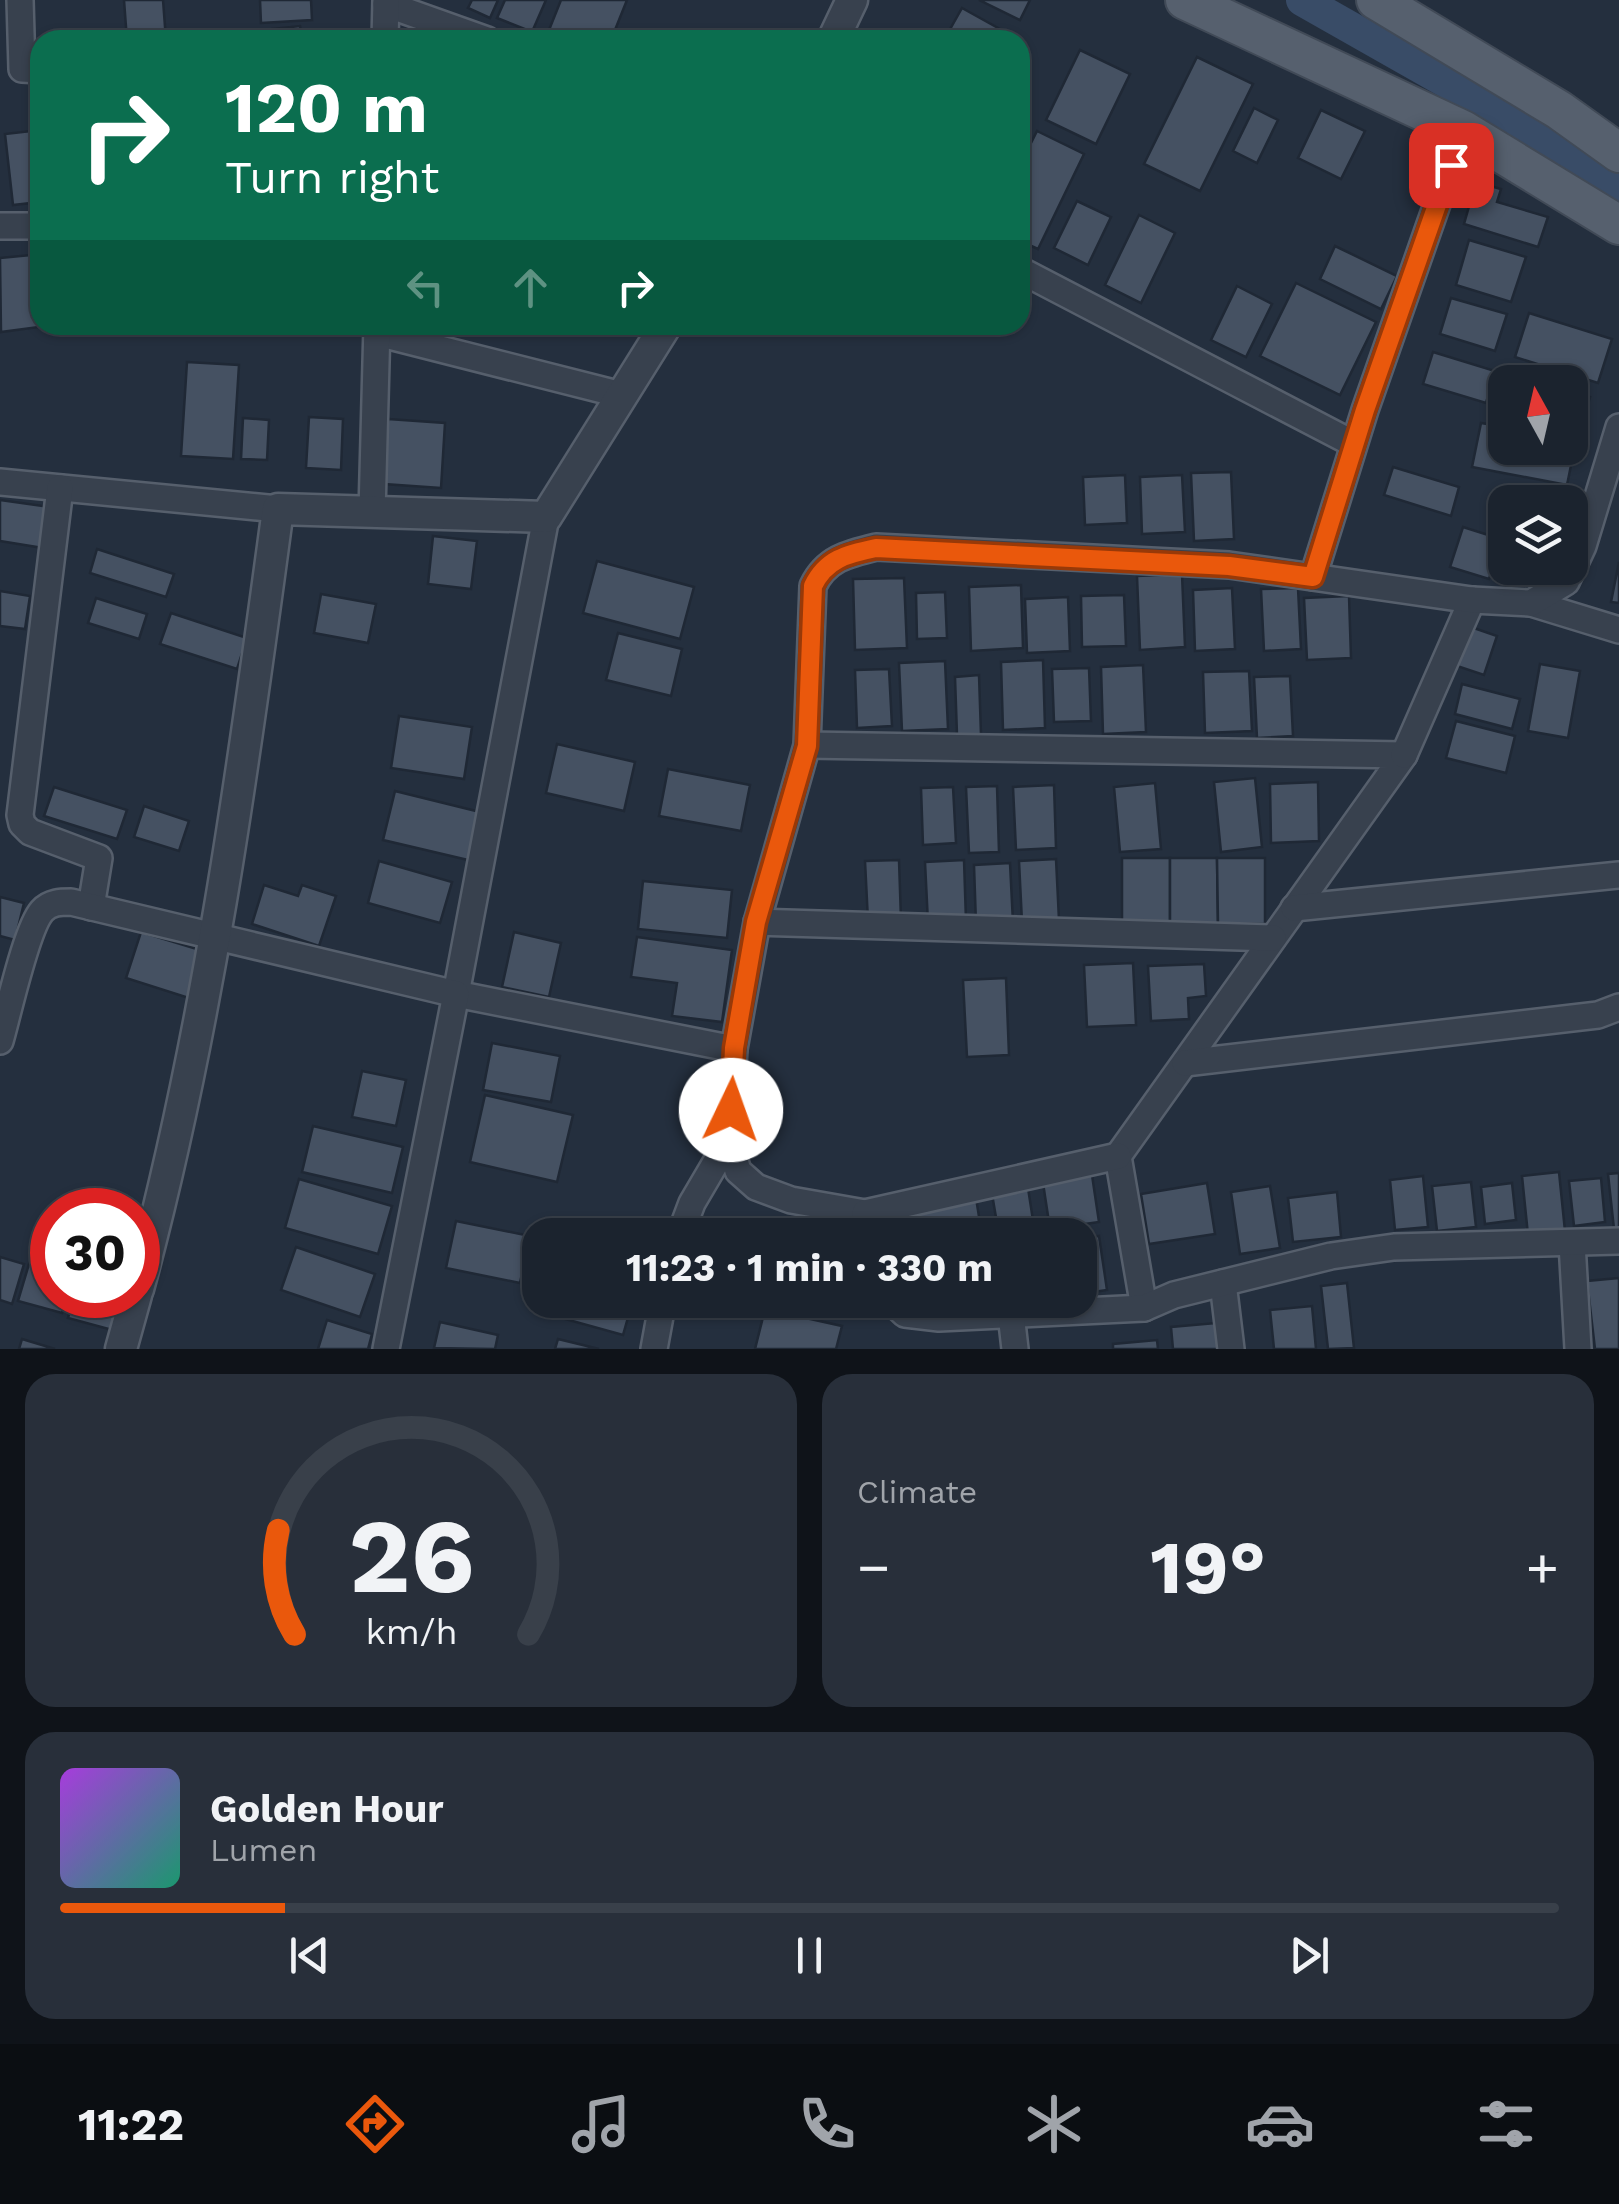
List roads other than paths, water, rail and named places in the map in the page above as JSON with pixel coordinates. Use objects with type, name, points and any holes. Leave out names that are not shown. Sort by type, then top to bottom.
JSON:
[{"type":"main road","points":[[1185,0],[1463,130],[1619,225]]},
{"type":"main road","points":[[1376,0],[1559,110],[1619,154]]},
{"type":"street","points":[[20,0],[21,70]]},
{"type":"street","points":[[838,30],[852,0]]},
{"type":"street","points":[[386,30],[386,2],[461,30]]},
{"type":"street","points":[[1313,577],[1354,444],[1463,130]]},
{"type":"street","points":[[0,226],[30,226]]},
{"type":"street","points":[[1030,275],[1354,444]]},
{"type":"street","points":[[372,512],[377,335]]},
{"type":"street","points":[[399,335],[622,395]]},
{"type":"street","points":[[386,1349],[546,516],[660,335]]},
{"type":"street","points":[[1530,604],[1566,582],[1583,546],[1619,427]]},
{"type":"street","points":[[0,482],[278,509],[546,516]]},
{"type":"street","points":[[60,488],[20,815],[30,832],[99,858],[91,907]]},
{"type":"street","points":[[160,1208],[240,793],[278,509]]},
{"type":"street","points":[[848,1218],[756,1188],[738,1171],[729,1140],[734,1048],[756,922],[807,746],[813,586],[822,568],[844,555],[876,548],[1229,566],[1472,600],[1530,604],[1619,630]]},
{"type":"street","points":[[889,1218],[1118,1156],[1404,755],[1472,600]]},
{"type":"street","points":[[807,746],[1404,755]]},
{"type":"street","points":[[1294,908],[1619,875]]},
{"type":"street","points":[[0,1041],[10,968],[41,912],[55,902],[72,902],[456,994],[734,1048]]},
{"type":"street","points":[[756,922],[1273,938]]},
{"type":"street","points":[[1185,1062],[1598,1015],[1619,1007]]},
{"type":"street","points":[[686,1218],[729,1140]]},
{"type":"street","points":[[1118,1156],[1144,1308]]},
{"type":"street","points":[[1097,1310],[1144,1308],[1174,1296],[1331,1256],[1394,1247],[1619,1241]]},
{"type":"street","points":[[1572,1242],[1578,1349]]},
{"type":"street","points":[[1223,1283],[1231,1349]]},
{"type":"street","points":[[121,1349],[130,1318]]},
{"type":"street","points":[[654,1349],[660,1318]]},
{"type":"street","points":[[1011,1318],[1015,1349]]},
{"type":"waterway","points":[[1302,0],[1510,118],[1619,191]]}]
